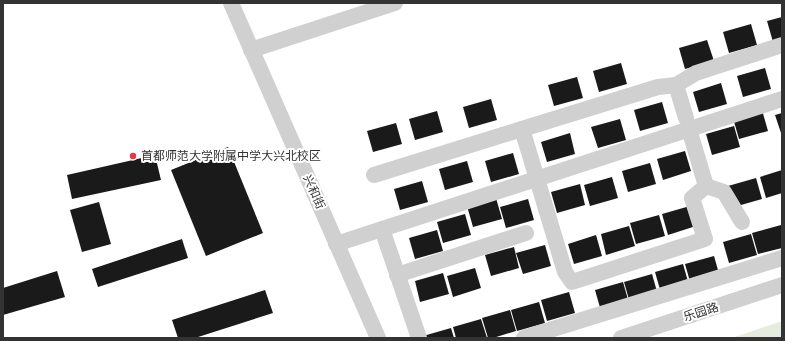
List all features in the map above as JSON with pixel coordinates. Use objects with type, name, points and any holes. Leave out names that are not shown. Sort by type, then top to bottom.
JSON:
[{"type":"street","name":"兴和街","points":[[231,3],[378,338]]},
{"type":"street","points":[[251,50],[395,3]]},
{"type":"street","points":[[374,175],[658,87],[676,85],[696,73],[782,45]]},
{"type":"street","points":[[676,85],[706,186]]},
{"type":"street","points":[[336,244],[537,179],[687,124],[782,98]]},
{"type":"street","points":[[522,129],[565,272],[572,282],[705,239],[692,198],[706,186]]},
{"type":"street","points":[[706,186],[724,192],[742,222]]},
{"type":"street","points":[[382,229],[419,338]]},
{"type":"street","points":[[397,275],[526,233]]},
{"type":"street","points":[[524,338],[782,258]]},
{"type":"street","name":"乐园路","points":[[621,338],[782,285]]},
{"type":"shaded area","points":[[782,321],[782,338],[732,338]]},
{"type":"building","points":[[782,17],[782,40],[773,42],[767,21]]},
{"type":"building","points":[[751,24],[757,45],[729,53],[723,32]]},
{"type":"building","points":[[707,40],[714,61],[685,69],[679,48]]},
{"type":"building","points":[[621,63],[627,84],[599,92],[593,71]]},
{"type":"building","points":[[765,68],[771,89],[743,97],[737,76]]},
{"type":"building","points":[[577,77],[583,98],[554,106],[548,85]]},
{"type":"building","points":[[721,83],[727,104],[699,112],[693,92]]},
{"type":"building","points":[[491,99],[497,120],[469,128],[463,107]]},
{"type":"building","points":[[662,102],[668,123],[640,131],[634,110]]},
{"type":"building","points":[[762,110],[768,131],[739,139],[733,118]]},
{"type":"building","points":[[437,111],[443,132],[415,140],[409,119]]},
{"type":"building","points":[[782,113],[782,136],[775,115]]},
{"type":"building","points":[[620,119],[626,140],[598,148],[591,127]]},
{"type":"building","points":[[396,123],[402,144],[373,152],[367,131]]},
{"type":"building","points":[[734,126],[740,147],[712,155],[706,134]]},
{"type":"building","points":[[570,133],[575,154],[547,162],[541,142]]},
{"type":"building","points":[[228,147],[263,233],[206,256],[171,170]]},
{"type":"building","points":[[685,151],[691,171],[663,180],[657,159]]},
{"type":"building","points":[[513,153],[519,174],[491,182],[485,161]]},
{"type":"building","points":[[155,155],[161,180],[72,199],[67,175]]},
{"type":"building","points":[[467,161],[473,182],[445,190],[439,169]]},
{"type":"building","points":[[650,163],[656,184],[628,192],[622,171]]},
{"type":"building","points":[[782,170],[782,193],[766,198],[760,177]]},
{"type":"building","points":[[612,177],[618,198],[590,206],[584,185]]},
{"type":"building","points":[[756,178],[762,199],[734,207],[728,186]]},
{"type":"building","points":[[422,181],[428,202],[400,210],[394,189]]},
{"type":"building","points":[[580,184],[585,205],[557,213],[551,192]]},
{"type":"building","points":[[496,198],[502,219],[473,227],[467,206]]},
{"type":"building","points":[[528,199],[534,220],[506,228],[500,207]]},
{"type":"building","points":[[99,202],[111,244],[82,252],[70,210]]},
{"type":"building","points":[[690,206],[696,226],[668,235],[662,214]]},
{"type":"building","points":[[465,214],[471,235],[443,243],[437,222]]},
{"type":"building","points":[[659,215],[665,236],[636,244],[630,223]]},
{"type":"building","points":[[781,225],[782,248],[758,254],[752,233]]},
{"type":"building","points":[[629,226],[635,246],[606,255],[601,234]]},
{"type":"building","points":[[437,230],[443,251],[415,259],[409,238]]},
{"type":"building","points":[[751,234],[757,255],[729,263],[723,242]]},
{"type":"building","points":[[596,235],[602,256],[574,264],[568,244]]},
{"type":"building","points":[[182,239],[188,258],[98,287],[92,269]]},
{"type":"building","points":[[545,245],[551,266],[523,274],[516,253]]},
{"type":"building","points":[[514,247],[519,268],[491,276],[485,255]]},
{"type":"building","points":[[714,256],[720,277],[691,285],[685,264]]},
{"type":"building","points":[[683,264],[689,285],[661,293],[655,272]]},
{"type":"building","points":[[475,268],[481,288],[453,297],[447,276]]},
{"type":"building","points":[[57,271],[65,297],[3,315],[3,288]]},
{"type":"building","points":[[443,273],[449,294],[420,302],[415,281]]},
{"type":"building","points":[[652,274],[658,295],[630,303],[624,282]]},
{"type":"building","points":[[623,282],[629,303],[601,311],[595,290]]},
{"type":"building","points":[[265,290],[273,313],[195,338],[178,338],[172,320]]},
{"type":"building","points":[[569,292],[575,313],[547,321],[541,300]]},
{"type":"building","points":[[539,302],[545,323],[517,331],[511,310]]},
{"type":"building","points":[[510,310],[516,331],[493,338],[488,338],[482,318]]},
{"type":"building","points":[[481,319],[487,338],[456,338],[453,327]]},
{"type":"building","points":[[451,328],[454,338],[424,338],[423,336]]},
{"type":"place","name":"首都师范大学附属中学大兴北校区","points":[[133,156]]}]
